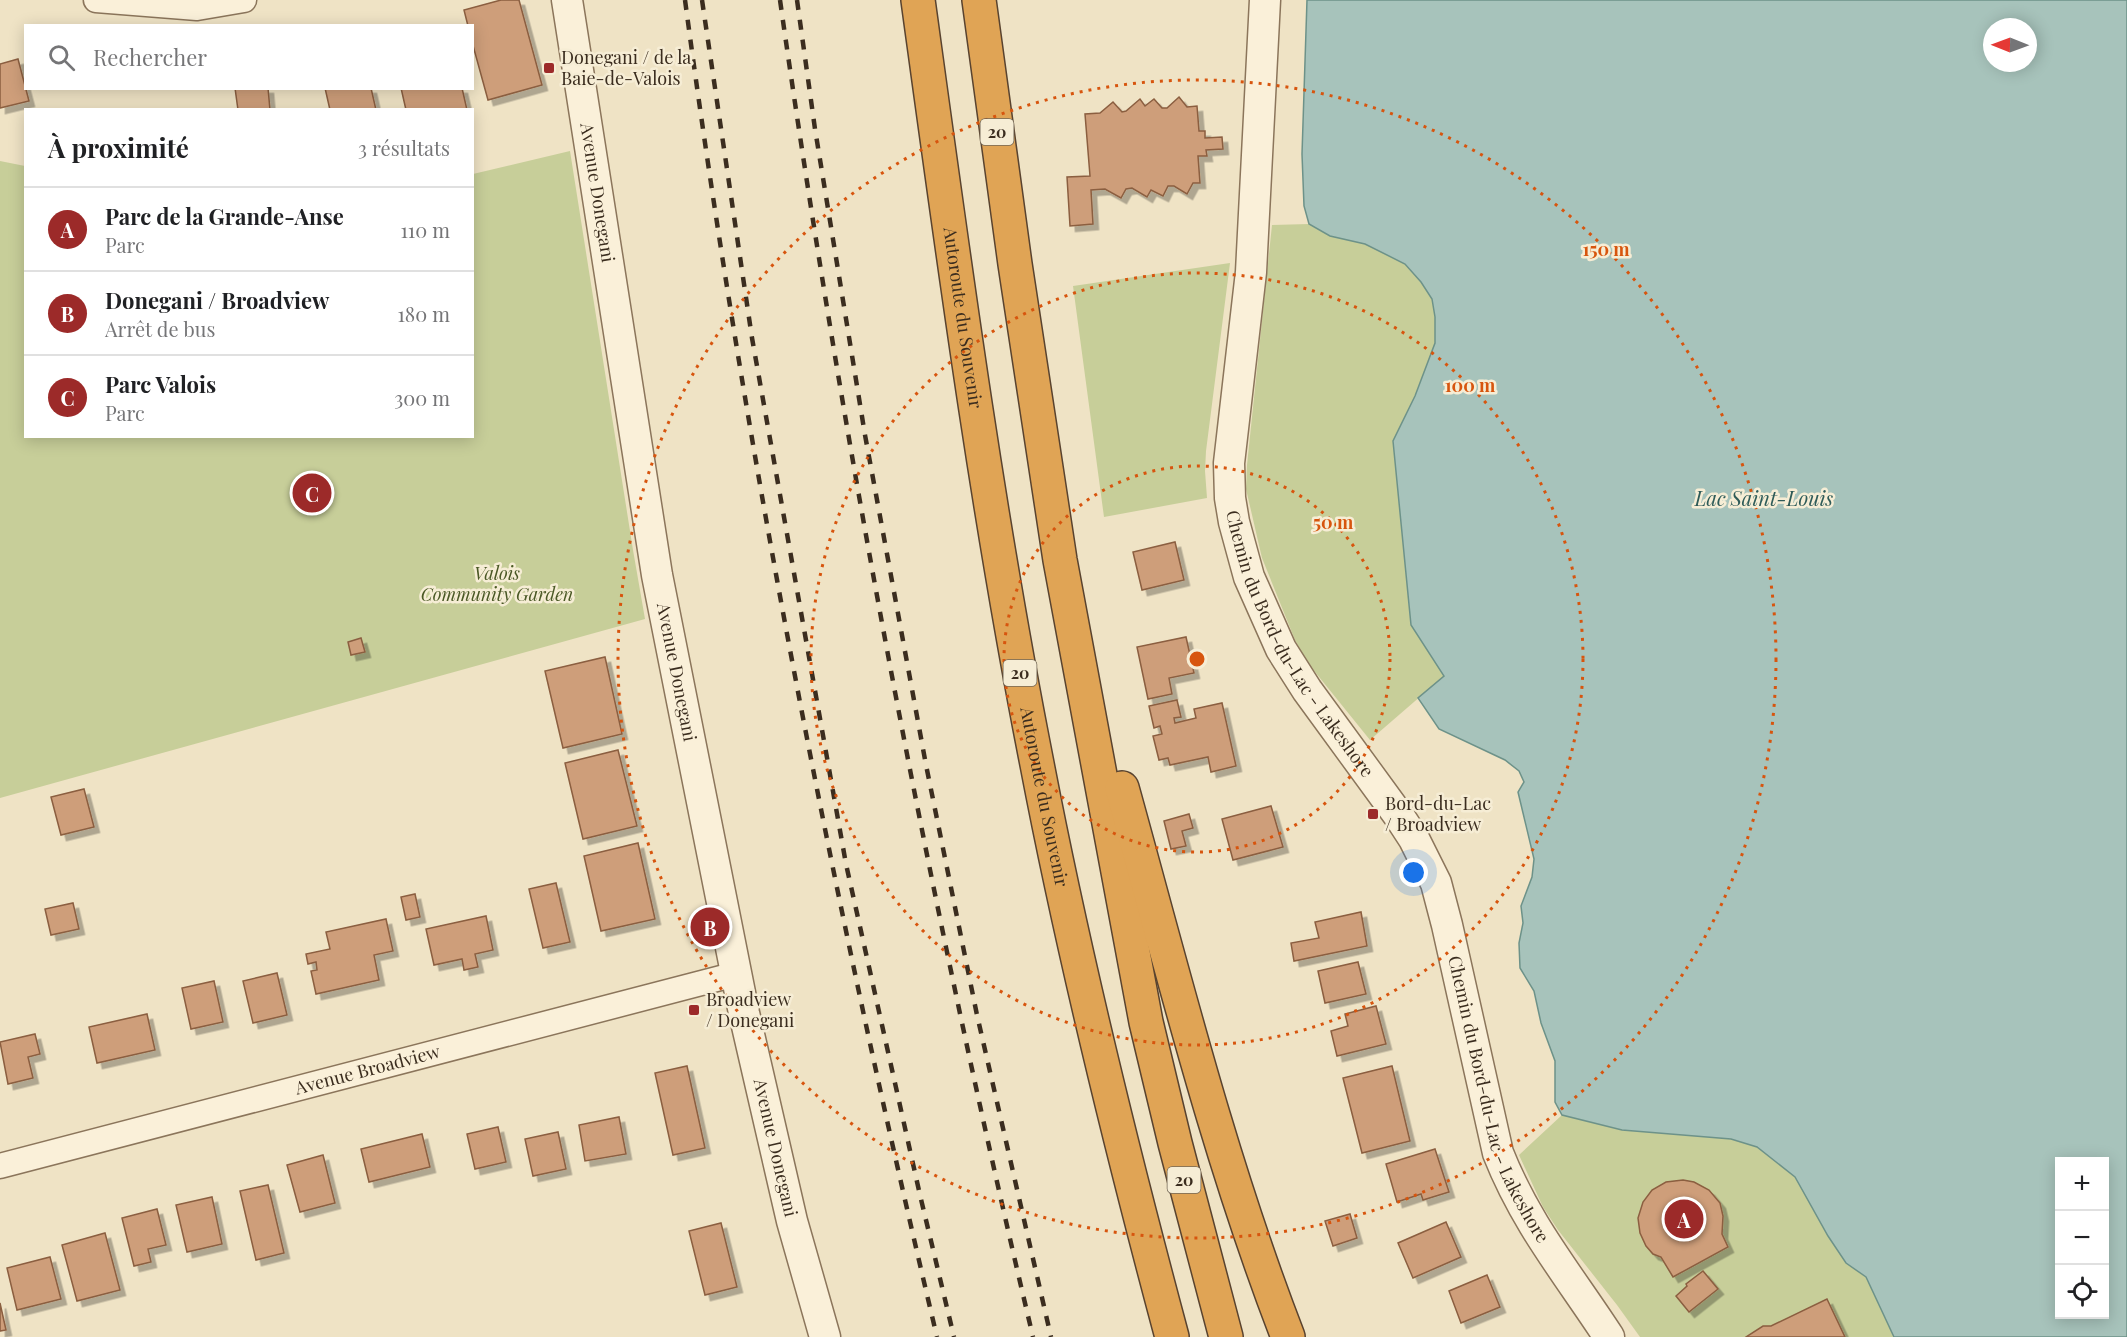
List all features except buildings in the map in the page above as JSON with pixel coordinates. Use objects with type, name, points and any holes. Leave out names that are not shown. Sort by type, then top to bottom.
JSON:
[{"type":"highway","name":"Autoroute du Souvenir","points":[[918,0],[955,268],[998,549],[1037,764],[1093,1025],[1172,1337]]},
{"type":"highway","name":"20","points":[[979,0],[1015,264],[1060,560],[1146,1022],[1226,1337]]},
{"type":"highway","points":[[1060,560],[1204,1086],[1226,1158],[1288,1337]]},
{"type":"street","points":[[96,0],[197,8],[244,0]]},
{"type":"street","name":"Avenue Donegani","points":[[567,0],[657,575],[736,974],[792,1221],[825,1337]]},
{"type":"street","name":"Chemin du Bord-du-Lac - Lakeshore","points":[[1265,0],[1252,261],[1229,463],[1230,498],[1234,522],[1249,577],[1281,649],[1307,690],[1399,816],[1425,860],[1442,903],[1498,1153],[1508,1179],[1531,1223],[1609,1337]]},
{"type":"street","name":"Avenue Broadview","points":[[0,1166],[736,974]]},
{"type":"green space","name":"Valois Community Garden","points":[[570,151],[645,619],[0,798],[0,161],[24,166],[24,438],[474,438],[474,174]]},
{"type":"green space","points":[[1309,224],[1330,236],[1365,244],[1405,264],[1432,299],[1435,317],[1435,343],[1415,396],[1393,441],[1411,625],[1444,676],[1370,740],[1307,662],[1295,640],[1262,558],[1246,489],[1272,225]]},
{"type":"green space","points":[[1230,263],[1206,451],[1207,498],[1104,517],[1073,286]]},
{"type":"green space","points":[[1562,1115],[1622,1130],[1731,1139],[1757,1147],[1795,1177],[1846,1263],[1866,1277],[1894,1337],[1640,1337],[1558,1230],[1543,1207],[1519,1155]]},
{"type":"water","name":"Lac Saint-Louis","points":[[1307,0],[2127,0],[2127,1337],[1894,1337],[1866,1277],[1846,1263],[1795,1177],[1757,1147],[1731,1139],[1622,1130],[1562,1115],[1555,1102],[1555,1061],[1541,1023],[1534,991],[1520,968],[1519,943],[1523,923],[1521,906],[1532,877],[1534,859],[1518,792],[1524,782],[1519,771],[1505,760],[1439,729],[1418,698],[1444,676],[1411,625],[1393,441],[1415,396],[1435,343],[1432,299],[1405,264],[1365,244],[1330,236],[1309,224],[1304,206],[1302,154]]},
{"type":"railway","points":[[685,0],[735,336],[794,672],[862,1005],[937,1337]]},
{"type":"railway","points":[[702,0],[752,338],[846,864],[954,1337]]},
{"type":"railway","points":[[780,0],[832,337],[891,672],[958,1005],[1033,1337]]},
{"type":"railway","points":[[797,0],[815,129],[865,435],[926,765],[977,1015],[1051,1337]]},
{"type":"place","name":"Donegani / de la Baie-de-Valois","points":[[549,68]]},
{"type":"place","name":"Parc Valois","points":[[312,493]]},
{"type":"place","name":"Bord-du-Lac / Broadview","points":[[1373,814]]},
{"type":"place","name":"Donegani / Broadview","points":[[710,927]]},
{"type":"place","name":"Broadview / Donegani","points":[[694,1010]]},
{"type":"place","name":"Parc de la Grande-Anse","points":[[1684,1219]]}]
